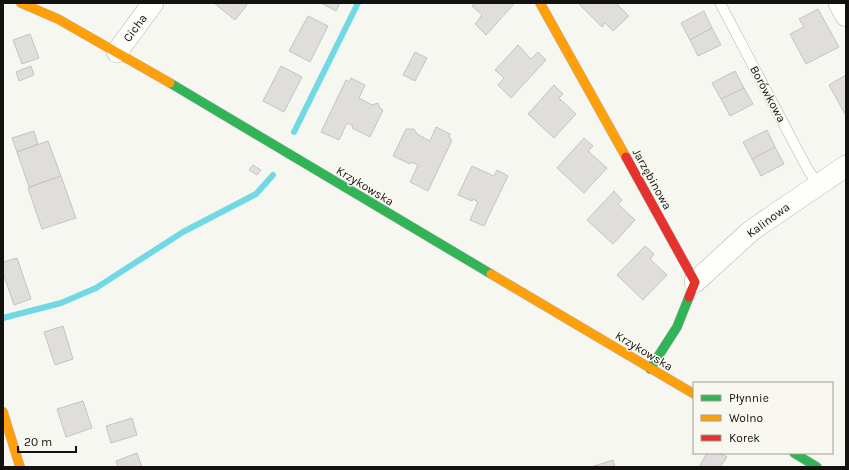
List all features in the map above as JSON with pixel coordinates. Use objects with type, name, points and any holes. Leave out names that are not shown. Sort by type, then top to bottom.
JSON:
[{"type":"street","name":"Krzykowska","points":[[20,3],[58,19],[117,52],[693,393]]},
{"type":"street","name":"Cicha","points":[[117,52],[153,3]]},
{"type":"street","name":"Jarzębinowa","points":[[540,3],[695,282]]},
{"type":"street","points":[[839,3],[846,16]]},
{"type":"street","name":"Kalinowa","points":[[695,282],[752,230],[846,166]]},
{"type":"street","points":[[650,369],[677,327],[695,282]]},
{"type":"street","points":[[3,412],[20,467]]},
{"type":"street","points":[[796,454],[817,467]]},
{"type":"lane","name":"Borówkowa","points":[[720,3],[803,161],[818,185]]},
{"type":"building","points":[[214,3],[245,3],[247,5],[235,20]]},
{"type":"building","points":[[321,3],[340,3],[336,11]]},
{"type":"building","points":[[475,3],[514,4],[486,35],[475,24],[482,15],[472,6]]},
{"type":"building","points":[[578,3],[616,3],[629,16],[613,31],[605,23],[602,27]]},
{"type":"building","points":[[818,9],[839,47],[806,64],[790,34],[804,27],[799,19]]},
{"type":"building","points":[[704,11],[712,28],[690,40],[681,23]]},
{"type":"building","points":[[308,16],[328,26],[310,62],[289,51]]},
{"type":"building","points":[[712,28],[721,45],[698,56],[690,40]]},
{"type":"building","points":[[30,34],[39,58],[22,64],[13,40]]},
{"type":"building","points":[[518,45],[531,59],[538,52],[546,60],[511,98],[498,85],[504,78],[495,70]]},
{"type":"building","points":[[415,52],[427,58],[415,81],[403,75]]},
{"type":"building","points":[[31,66],[34,75],[19,81],[16,72]]},
{"type":"building","points":[[281,66],[302,77],[284,112],[263,101]]},
{"type":"building","points":[[735,71],[744,88],[721,99],[712,83]]},
{"type":"building","points":[[846,75],[846,113],[845,114],[829,85]]},
{"type":"building","points":[[351,78],[365,85],[359,98],[372,105],[378,103],[380,108],[383,110],[370,137],[352,128],[353,126],[347,123],[339,140],[321,132],[346,80],[349,82]]},
{"type":"building","points":[[554,85],[563,94],[559,98],[576,114],[554,138],[528,114]]},
{"type":"building","points":[[744,88],[753,104],[730,116],[721,99]]},
{"type":"building","points":[[436,127],[450,134],[449,138],[452,140],[428,191],[410,182],[418,165],[411,162],[410,164],[393,156],[406,129],[414,129],[417,134],[430,141]]},
{"type":"building","points":[[767,130],[775,147],[752,159],[743,142]]},
{"type":"building","points":[[34,131],[38,144],[17,152],[12,138]]},
{"type":"building","points":[[584,138],[593,146],[588,151],[607,168],[584,193],[557,168]]},
{"type":"building","points":[[48,141],[61,176],[29,187],[17,152]]},
{"type":"building","points":[[775,147],[784,164],[761,176],[752,159]]},
{"type":"building","points":[[253,165],[261,170],[257,175],[249,170]]},
{"type":"building","points":[[472,166],[494,176],[497,170],[508,176],[484,226],[470,220],[478,202],[458,195]]},
{"type":"building","points":[[61,176],[76,218],[42,229],[28,188]]},
{"type":"building","points":[[614,191],[622,200],[618,204],[635,220],[613,244],[587,220]]},
{"type":"building","points":[[645,246],[654,254],[650,259],[667,275],[643,300],[617,275]]},
{"type":"building","points":[[17,258],[31,299],[14,305],[3,273],[3,262]]},
{"type":"building","points":[[63,326],[73,359],[55,365],[44,332]]},
{"type":"building","points":[[83,401],[92,428],[66,437],[57,409]]},
{"type":"building","points":[[132,418],[137,435],[111,443],[106,426]]},
{"type":"building","points":[[137,453],[142,467],[118,467],[116,461]]},
{"type":"building","points":[[706,454],[722,454],[727,457],[720,467],[699,467]]},
{"type":"building","points":[[613,460],[615,467],[591,467]]},
{"type":"waterway","points":[[294,132],[358,3]]},
{"type":"waterway","points":[[3,318],[61,303],[96,288],[183,232],[256,194],[273,175]]},
{"type":"traffic: fast","points":[[170,83],[491,274]]},
{"type":"traffic: fast","points":[[650,369],[677,327],[689,297]]},
{"type":"traffic: fast","points":[[796,454],[817,467]]},
{"type":"traffic: slow","points":[[21,3],[58,19],[170,83]]},
{"type":"traffic: slow","points":[[540,3],[626,157]]},
{"type":"traffic: slow","points":[[491,274],[693,393]]},
{"type":"traffic: slow","points":[[3,412],[20,467]]},
{"type":"traffic: jam","points":[[626,157],[695,282],[689,297]]}]
